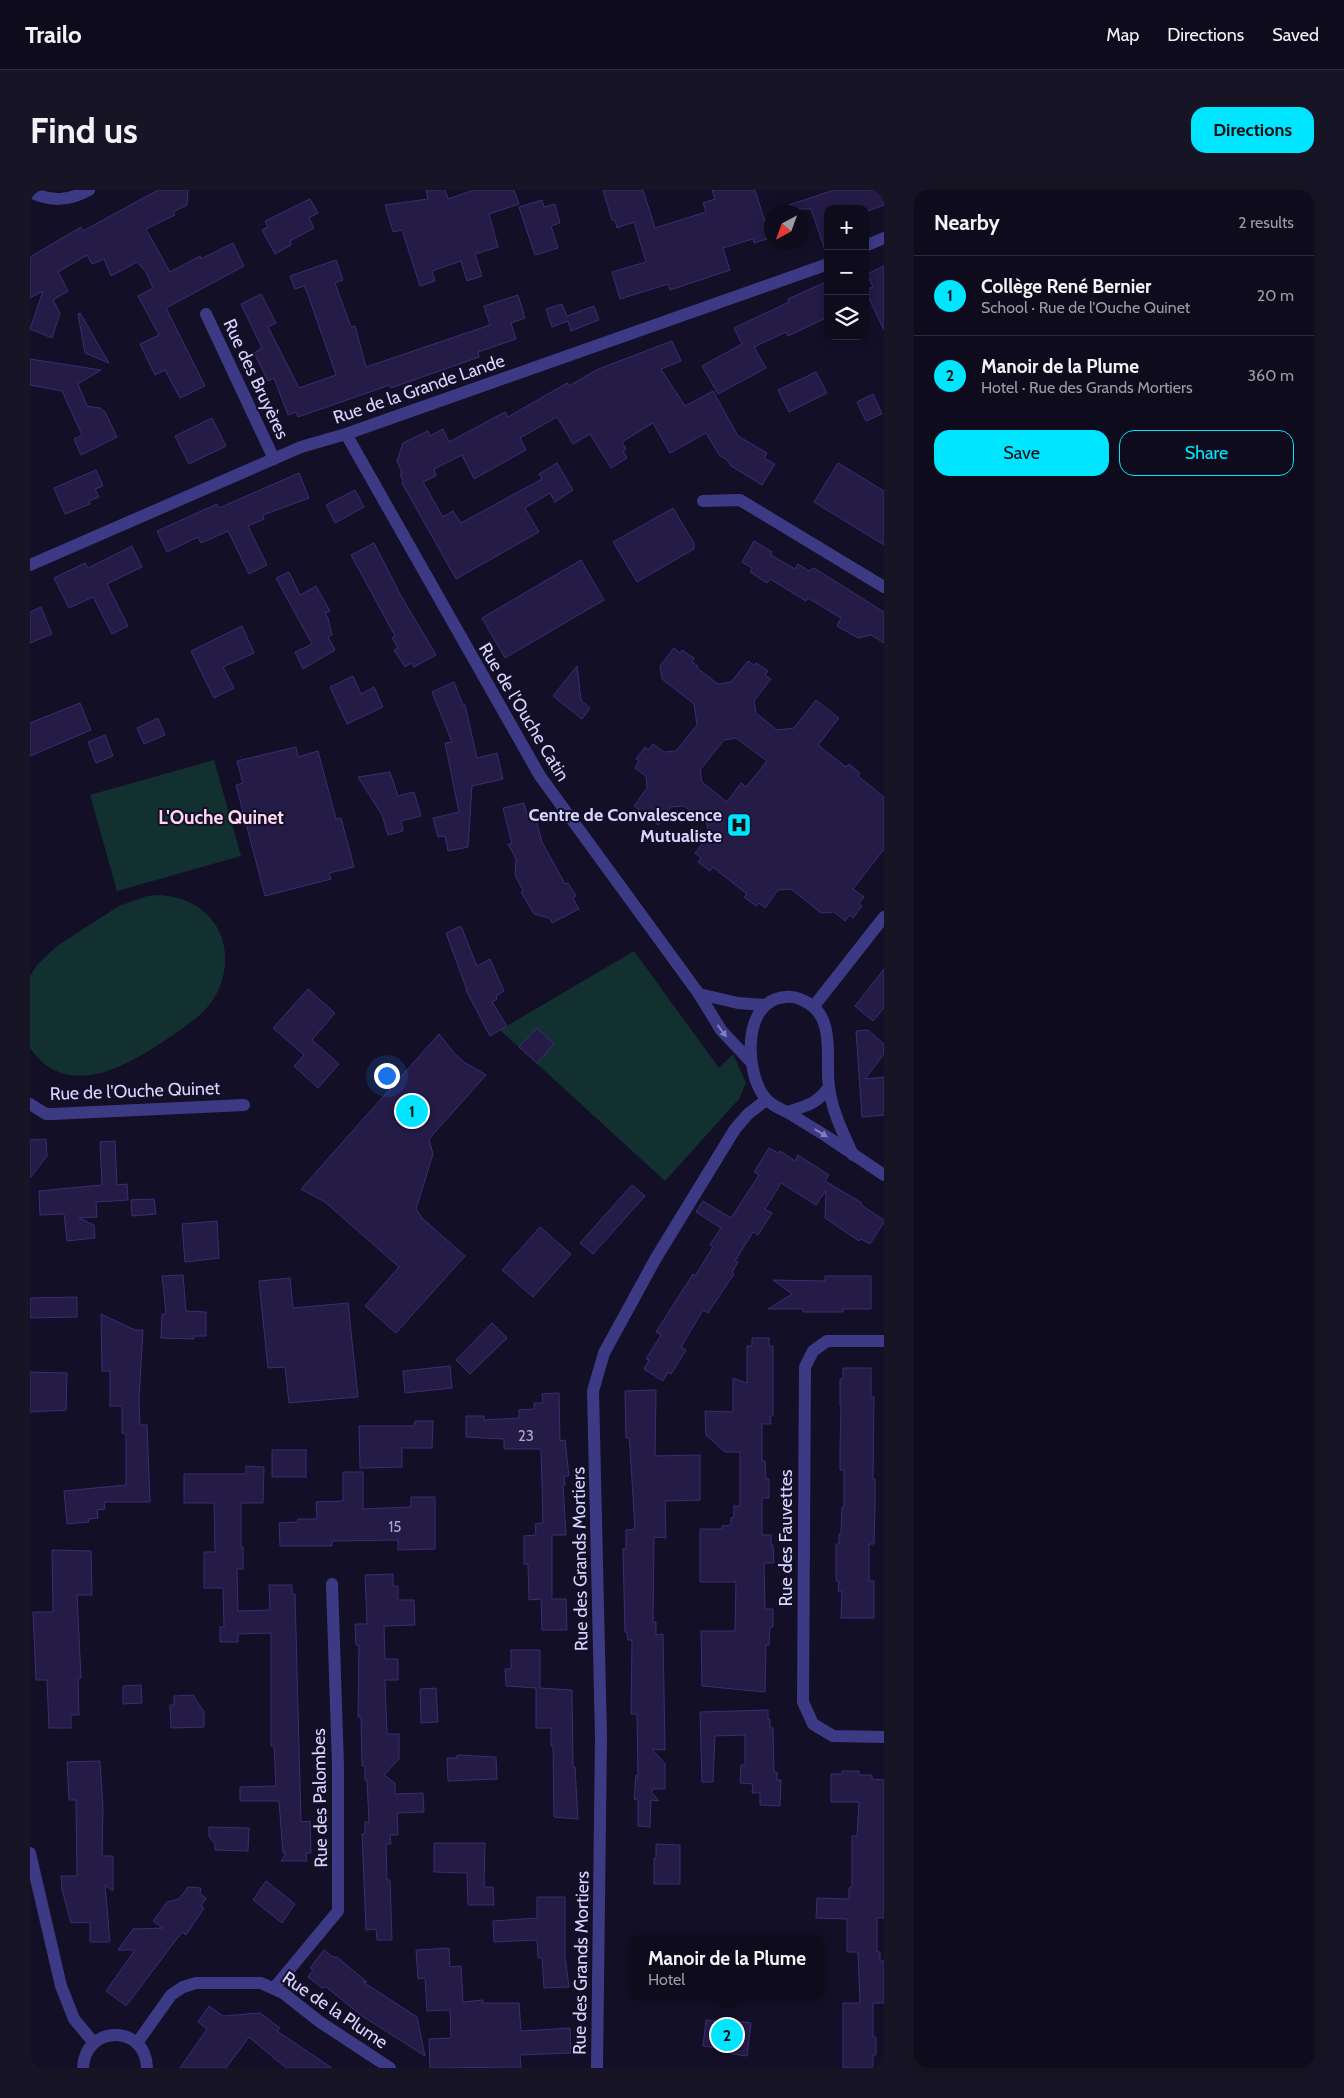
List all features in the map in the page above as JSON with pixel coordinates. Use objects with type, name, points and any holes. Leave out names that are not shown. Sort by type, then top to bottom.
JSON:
[{"type":"street","points":[[30,192],[39,197],[55,200],[75,198],[89,190]]},
{"type":"street","points":[[869,244],[884,238]]},
{"type":"street","name":"Rue de la Grande Lande","points":[[30,565],[301,447],[346,434],[824,265]]},
{"type":"street","name":"Rue des Bruyères","points":[[206,314],[274,459]]},
{"type":"street","name":"Rue de l'Ouche Catin","points":[[346,434],[540,776],[699,994],[721,1030],[751,1062]]},
{"type":"street","points":[[703,501],[740,500],[884,587]]},
{"type":"street","points":[[814,1006],[884,917]]},
{"type":"street","points":[[699,994],[738,1004],[764,1005],[786,997],[802,999],[814,1006],[823,1018],[826,1033],[829,1087],[839,1126],[853,1155]]},
{"type":"street","points":[[764,1005],[752,1031],[751,1062],[758,1087],[766,1100],[826,1136],[884,1176]]},
{"type":"street","points":[[787,1112],[810,1105],[822,1097],[829,1087]]},
{"type":"street","name":"Rue des Grands Mortiers","points":[[597,2068],[601,1736],[593,1391],[604,1353],[656,1258],[735,1129],[748,1114],[766,1100]]},
{"type":"street","name":"Rue de l'Ouche Quinet","points":[[30,1104],[46,1114],[244,1105]]},
{"type":"street","name":"Rue des Fauvettes","points":[[884,1341],[827,1341],[813,1351],[805,1367],[803,1683],[803,1702],[813,1724],[833,1736],[884,1737]]},
{"type":"street","name":"Rue des Palombes","points":[[274,1988],[338,1911],[338,1766],[332,1584]]},
{"type":"street","points":[[30,1853],[61,1986],[68,2005],[80,2026],[94,2043]]},
{"type":"street","name":"Rue de la Plume","points":[[136,2043],[172,1995],[183,1986],[196,1983],[252,1982],[274,1988],[320,2022],[390,2068]]},
{"type":"street","points":[[84,2068],[88,2051],[94,2043],[111,2035],[120,2035],[136,2043],[143,2051],[147,2068]]},
{"type":"green space","points":[[214,760],[241,856],[117,891],[90,795]]},
{"type":"green space","points":[[160,895],[184,900],[198,907],[210,917],[221,935],[224,946],[225,969],[218,992],[212,1002],[179,1031],[131,1061],[114,1069],[78,1076],[61,1073],[44,1064],[30,1048],[30,976],[37,965],[57,946],[119,906],[147,896]]},
{"type":"green space","points":[[634,951],[719,1068],[733,1054],[746,1083],[739,1099],[665,1181],[500,1030]]},
{"type":"building","points":[[158,190],[188,190],[187,205],[173,212],[175,215],[146,229],[170,272],[200,256],[201,259],[233,243],[244,266],[166,308],[205,386],[180,398],[165,370],[155,375],[140,344],[159,335],[138,296],[153,288],[146,272],[137,262],[111,276],[104,259],[92,264],[87,255],[58,272],[68,291],[53,300],[60,313],[52,338],[30,329],[43,291],[30,298],[30,257],[81,227],[83,231]]},
{"type":"building","points":[[426,190],[445,190],[448,199],[474,190],[514,190],[519,204],[489,214],[498,247],[475,254],[482,276],[467,281],[461,261],[432,271],[435,281],[420,286],[402,230],[393,232],[385,205],[428,199]]},
{"type":"building","points":[[603,190],[643,190],[655,228],[706,212],[703,203],[715,199],[712,190],[755,190],[764,219],[764,240],[754,243],[753,239],[723,248],[730,270],[670,290],[668,284],[620,299],[612,272],[646,262],[634,222],[617,228],[615,220],[612,220]]},
{"type":"building","points":[[834,190],[884,190],[884,205],[869,211],[869,205],[824,205],[824,247],[809,205],[789,205]]},
{"type":"building","points":[[310,199],[318,213],[309,218],[314,228],[290,241],[291,245],[275,254],[262,230],[268,227],[265,221]]},
{"type":"building","points":[[542,200],[544,207],[555,204],[560,223],[551,226],[558,248],[535,255],[519,207]]},
{"type":"building","points":[[336,260],[343,280],[335,283],[351,327],[355,326],[366,367],[490,325],[484,306],[518,295],[525,318],[511,323],[516,339],[478,352],[479,357],[391,388],[390,385],[298,417],[296,412],[288,415],[274,378],[268,381],[254,353],[262,348],[241,304],[261,294],[276,323],[268,327],[299,388],[336,375],[307,292],[304,286],[295,289],[290,276]]},
{"type":"building","points":[[884,266],[884,330],[869,298],[869,288],[873,287],[869,273]]},
{"type":"building","points":[[824,283],[824,319],[788,336],[786,332],[754,347],[766,368],[718,394],[702,366],[742,344],[734,328],[789,302],[788,299]]},
{"type":"building","points":[[562,304],[567,316],[594,306],[599,320],[571,331],[568,321],[552,327],[546,309]]},
{"type":"building","points":[[80,313],[109,363],[85,353],[78,314]]},
{"type":"building","points":[[672,341],[681,361],[661,369],[685,406],[713,391],[738,436],[767,453],[764,458],[775,464],[762,485],[731,466],[727,460],[719,455],[706,433],[670,453],[653,423],[622,442],[626,449],[623,451],[627,458],[611,468],[590,434],[573,444],[557,417],[520,438],[526,450],[474,479],[462,455],[434,469],[436,476],[423,482],[443,517],[453,511],[461,523],[542,479],[539,474],[557,463],[573,490],[555,502],[550,493],[525,508],[539,532],[456,579],[402,483],[400,474],[402,473],[397,461],[403,443],[428,431],[430,436],[443,429],[449,442],[505,412],[508,417],[567,383],[569,386],[596,370]]},
{"type":"building","points":[[30,359],[101,370],[78,384],[87,406],[100,408],[105,412],[117,437],[81,455],[74,439],[82,435],[62,391],[30,385]]},
{"type":"building","points":[[816,372],[827,393],[789,412],[778,390]]},
{"type":"building","points":[[873,394],[882,414],[866,421],[857,402]]},
{"type":"building","points":[[212,418],[226,446],[189,464],[175,436]]},
{"type":"building","points":[[838,463],[884,491],[884,545],[814,502]]},
{"type":"building","points":[[96,470],[103,486],[95,489],[99,497],[89,501],[90,504],[65,514],[54,488]]},
{"type":"building","points":[[299,473],[309,498],[263,515],[264,519],[248,526],[267,565],[249,574],[228,531],[201,543],[198,537],[167,552],[157,531],[217,504],[219,508]]},
{"type":"building","points":[[355,490],[364,507],[335,523],[326,505]]},
{"type":"building","points":[[673,508],[694,543],[694,549],[637,582],[613,542]]},
{"type":"building","points":[[754,541],[772,552],[771,555],[795,569],[798,564],[809,571],[814,568],[884,612],[884,643],[871,635],[858,638],[837,626],[841,618],[808,598],[806,601],[770,579],[767,583],[750,572],[752,568],[742,562]]},
{"type":"building","points":[[374,543],[400,594],[436,655],[414,667],[411,663],[405,667],[394,650],[398,648],[392,638],[395,636],[351,555]]},
{"type":"building","points":[[132,546],[142,567],[107,584],[128,626],[112,634],[93,597],[69,608],[54,578],[85,563],[88,568]]},
{"type":"building","points":[[581,560],[604,600],[505,658],[482,618]]},
{"type":"building","points":[[289,572],[300,595],[316,586],[330,611],[325,613],[332,635],[328,637],[335,650],[303,669],[295,652],[312,644],[276,578]]},
{"type":"building","points":[[41,607],[52,634],[30,643],[30,612]]},
{"type":"building","points":[[242,626],[254,653],[223,667],[234,688],[214,698],[191,651]]},
{"type":"building","points":[[674,648],[680,653],[682,650],[694,658],[692,662],[698,666],[697,668],[718,684],[731,682],[748,661],[754,665],[756,663],[768,671],[765,675],[771,679],[754,701],[756,713],[777,730],[794,728],[816,700],[839,718],[818,745],[846,767],[849,764],[860,773],[858,776],[884,797],[884,849],[853,889],[864,897],[859,903],[862,906],[853,918],[850,915],[845,921],[834,912],[821,913],[791,889],[778,890],[765,908],[759,903],[756,906],[744,897],[747,894],[713,867],[710,871],[698,862],[701,858],[695,853],[708,836],[707,823],[684,806],[671,807],[658,825],[652,820],[650,823],[637,814],[640,811],[634,806],[647,788],[646,776],[635,768],[639,761],[636,759],[645,747],[648,750],[653,744],[664,752],[676,751],[697,725],[694,704],[662,679],[660,666]],"holes":[[[736,738],[767,761],[746,787],[741,783],[727,802],[702,782],[700,770],[724,740]]]},
{"type":"building","points":[[577,666],[581,700],[590,708],[582,719],[553,696]]},
{"type":"building","points":[[353,676],[361,694],[374,687],[383,707],[347,724],[330,687]]},
{"type":"building","points":[[454,682],[463,705],[465,705],[477,758],[497,753],[503,779],[472,786],[468,847],[448,851],[445,836],[438,837],[433,818],[459,812],[445,743],[452,742],[432,692]]},
{"type":"building","points":[[80,703],[91,730],[30,756],[30,723]]},
{"type":"building","points":[[158,718],[165,735],[144,744],[137,728]]},
{"type":"building","points":[[105,735],[113,756],[96,763],[88,742]]},
{"type":"building","points":[[296,747],[298,757],[318,751],[336,819],[341,818],[354,867],[329,873],[331,879],[265,896],[236,785],[243,783],[237,761]]},
{"type":"building","points":[[390,772],[398,796],[414,792],[421,816],[401,821],[403,831],[388,835],[382,815],[358,777]]},
{"type":"building","points":[[524,803],[528,818],[535,816],[542,842],[565,884],[568,883],[576,896],[573,898],[579,909],[552,923],[549,918],[534,914],[521,892],[523,891],[515,875],[516,859],[508,844],[512,844],[503,808]]},
{"type":"building","points":[[461,926],[477,966],[490,959],[504,991],[496,996],[497,999],[492,1002],[507,1026],[490,1036],[466,990],[446,933]]},
{"type":"building","points":[[884,969],[884,1008],[873,1021],[855,1006]]},
{"type":"building","points":[[308,989],[335,1013],[312,1040],[339,1064],[318,1088],[294,1066],[304,1055],[273,1028]]},
{"type":"building","points":[[537,1028],[554,1044],[537,1063],[519,1047]]},
{"type":"building","points":[[868,1030],[883,1043],[884,1054],[865,1079],[884,1077],[884,1115],[862,1117],[856,1031]]},
{"type":"building","points":[[439,1034],[464,1062],[486,1075],[429,1139],[433,1154],[416,1209],[422,1218],[465,1256],[396,1333],[365,1306],[399,1267],[325,1202],[301,1189]]},
{"type":"building","points":[[46,1139],[47,1156],[30,1178],[30,1140]]},
{"type":"building","points":[[115,1141],[117,1185],[127,1184],[128,1200],[96,1202],[97,1217],[79,1218],[94,1225],[95,1238],[67,1241],[64,1214],[40,1215],[39,1191],[102,1185],[100,1142]]},
{"type":"building","points":[[769,1148],[778,1153],[780,1151],[795,1161],[798,1155],[829,1175],[825,1181],[862,1203],[861,1205],[884,1220],[884,1222],[870,1244],[861,1239],[859,1241],[825,1218],[826,1190],[816,1205],[781,1183],[765,1209],[772,1213],[758,1235],[753,1232],[735,1261],[738,1262],[732,1272],[734,1274],[708,1313],[703,1310],[681,1347],[686,1350],[671,1374],[668,1372],[663,1381],[644,1369],[649,1360],[646,1359],[661,1335],[656,1332],[693,1274],[695,1276],[713,1247],[710,1245],[721,1228],[696,1212],[703,1201],[731,1218],[759,1175],[754,1172]]},
{"type":"building","points":[[632,1185],[645,1196],[593,1254],[580,1243]]},
{"type":"building","points":[[154,1199],[156,1214],[132,1216],[131,1200]]},
{"type":"building","points":[[217,1221],[219,1258],[185,1262],[182,1224]]},
{"type":"building","points":[[540,1227],[571,1254],[533,1297],[502,1270]]},
{"type":"building","points":[[183,1275],[186,1311],[206,1312],[206,1336],[194,1336],[194,1339],[161,1338],[162,1314],[166,1314],[162,1276]]},
{"type":"building","points":[[825,1276],[871,1276],[871,1309],[843,1309],[843,1312],[803,1312],[803,1309],[768,1309],[792,1294],[773,1280],[825,1281]]},
{"type":"building","points":[[290,1278],[293,1308],[348,1303],[358,1397],[289,1403],[285,1367],[268,1368],[259,1281]]},
{"type":"building","points":[[77,1297],[77,1317],[30,1318],[30,1298]]},
{"type":"building","points":[[101,1314],[135,1330],[143,1330],[139,1400],[140,1425],[147,1425],[150,1502],[104,1502],[105,1509],[97,1510],[98,1518],[88,1519],[89,1522],[67,1524],[64,1491],[126,1485],[126,1434],[122,1433],[122,1406],[110,1406],[110,1371],[102,1371]]},
{"type":"building","points":[[492,1323],[507,1338],[470,1374],[456,1360]]},
{"type":"building","points":[[752,1338],[769,1338],[769,1346],[773,1346],[773,1416],[770,1416],[771,1424],[762,1424],[762,1461],[765,1461],[766,1479],[769,1479],[769,1498],[762,1498],[762,1535],[771,1535],[774,1563],[764,1563],[765,1609],[773,1609],[773,1627],[770,1627],[769,1645],[766,1645],[765,1692],[702,1686],[701,1631],[735,1631],[736,1582],[700,1582],[700,1529],[722,1529],[722,1526],[731,1525],[731,1518],[734,1517],[734,1506],[740,1506],[740,1452],[725,1452],[706,1435],[705,1411],[733,1412],[733,1378],[747,1383],[747,1346],[752,1346]]},
{"type":"building","points":[[450,1366],[452,1388],[405,1393],[403,1371]]},
{"type":"building","points":[[843,1368],[871,1368],[871,1397],[874,1397],[873,1479],[875,1479],[875,1507],[874,1544],[869,1544],[869,1581],[874,1581],[874,1618],[841,1618],[842,1591],[838,1591],[839,1581],[836,1581],[836,1544],[839,1544],[842,1507],[844,1507],[844,1470],[840,1470],[840,1379],[843,1379]]},
{"type":"building","points":[[30,1372],[67,1373],[66,1410],[30,1412]]},
{"type":"building","points":[[656,1390],[655,1456],[700,1455],[700,1500],[665,1501],[666,1538],[654,1537],[653,1622],[656,1622],[656,1635],[663,1634],[665,1750],[652,1749],[665,1764],[665,1789],[652,1789],[652,1793],[659,1801],[651,1800],[650,1827],[638,1826],[638,1800],[634,1799],[636,1775],[638,1777],[637,1714],[631,1714],[632,1640],[628,1640],[627,1632],[625,1632],[623,1549],[626,1549],[626,1530],[635,1529],[630,1448],[629,1438],[626,1438],[625,1391]]},
{"type":"building","points":[[559,1393],[560,1441],[565,1440],[569,1476],[564,1476],[565,1485],[563,1485],[566,1535],[552,1535],[552,1599],[566,1599],[567,1630],[542,1630],[541,1599],[529,1600],[528,1564],[524,1564],[524,1536],[536,1535],[535,1524],[543,1523],[541,1449],[504,1449],[504,1439],[466,1437],[466,1416],[484,1416],[484,1420],[519,1418],[519,1410],[534,1409],[534,1403],[543,1403],[542,1394]]},
{"type":"building","points":[[415,1421],[433,1421],[432,1448],[402,1448],[402,1467],[360,1468],[359,1426],[414,1426]]},
{"type":"building","points":[[272,1450],[306,1450],[306,1477],[272,1477]]},
{"type":"building","points":[[246,1466],[264,1467],[263,1503],[241,1503],[243,1569],[237,1569],[238,1611],[270,1610],[269,1585],[292,1585],[292,1594],[295,1594],[301,1822],[310,1821],[311,1853],[306,1853],[307,1861],[281,1861],[286,1853],[283,1853],[279,1801],[240,1801],[240,1787],[276,1786],[274,1746],[271,1746],[271,1633],[238,1634],[238,1642],[220,1642],[220,1627],[224,1627],[223,1588],[204,1588],[204,1552],[215,1552],[214,1503],[184,1503],[184,1474],[246,1474]]},
{"type":"building","points":[[343,1472],[363,1472],[363,1509],[411,1507],[411,1497],[435,1497],[435,1549],[398,1550],[398,1540],[332,1541],[332,1546],[280,1546],[279,1523],[298,1522],[298,1519],[317,1519],[316,1502],[343,1501]]},
{"type":"building","points":[[52,1550],[91,1551],[92,1595],[77,1595],[81,1678],[78,1678],[79,1715],[71,1715],[71,1728],[49,1728],[47,1680],[36,1680],[33,1612],[53,1612]]},
{"type":"building","points":[[393,1574],[393,1586],[398,1586],[398,1600],[414,1600],[415,1625],[384,1626],[385,1659],[398,1659],[398,1680],[385,1680],[387,1734],[399,1734],[399,1759],[384,1775],[395,1783],[395,1794],[423,1793],[424,1812],[397,1813],[398,1835],[390,1835],[391,1844],[386,1844],[387,1880],[390,1880],[392,1940],[377,1940],[376,1929],[366,1930],[362,1834],[365,1833],[365,1822],[369,1822],[367,1780],[365,1780],[365,1766],[362,1766],[361,1717],[358,1717],[359,1645],[356,1645],[355,1624],[367,1624],[365,1575]]},
{"type":"building","points":[[511,1650],[540,1650],[540,1688],[572,1690],[573,1767],[575,1767],[578,1819],[554,1817],[551,1728],[536,1728],[536,1688],[506,1686],[505,1669],[511,1669]]},
{"type":"building","points":[[141,1685],[142,1703],[123,1704],[123,1686]]},
{"type":"building","points":[[436,1688],[438,1722],[421,1723],[420,1689]]},
{"type":"building","points":[[193,1695],[204,1712],[204,1727],[171,1728],[170,1705],[174,1705],[174,1696]]},
{"type":"building","points":[[768,1710],[770,1728],[773,1728],[774,1772],[777,1772],[777,1780],[781,1780],[780,1806],[760,1805],[760,1793],[752,1793],[753,1784],[740,1783],[741,1765],[745,1765],[745,1735],[715,1736],[713,1782],[702,1782],[700,1712]]},
{"type":"building","points":[[457,1755],[496,1757],[497,1779],[448,1781],[447,1758],[457,1758]]},
{"type":"building","points":[[100,1761],[103,1809],[102,1856],[113,1856],[113,1891],[105,1885],[110,1942],[90,1942],[90,1922],[71,1923],[62,1889],[61,1876],[77,1876],[76,1800],[69,1800],[67,1762]]},
{"type":"building","points":[[842,1771],[859,1771],[859,1775],[872,1775],[872,1779],[884,1780],[884,1918],[877,1918],[877,1952],[880,1952],[880,1961],[884,1961],[884,2003],[873,2003],[873,2037],[876,2037],[876,2055],[873,2055],[873,2068],[843,2068],[843,2003],[860,2003],[858,1952],[847,1952],[847,1919],[816,1918],[817,1898],[849,1899],[849,1888],[852,1886],[852,1836],[857,1836],[859,1802],[831,1802],[831,1774],[842,1774]]},
{"type":"building","points":[[209,1827],[249,1828],[248,1851],[215,1850],[215,1844],[209,1837]]},
{"type":"building","points":[[434,1843],[485,1843],[484,1887],[493,1887],[494,1905],[468,1905],[467,1873],[434,1872]]},
{"type":"building","points":[[656,1844],[680,1845],[680,1884],[654,1884]]},
{"type":"building","points":[[266,1881],[295,1904],[282,1923],[253,1900]]},
{"type":"building","points":[[188,1887],[201,1888],[200,1894],[206,1898],[201,1906],[204,1908],[186,1935],[182,1932],[126,2006],[106,1991],[135,1950],[118,1950],[133,1929],[163,1928],[153,1921],[167,1902],[179,1899]]},
{"type":"building","points":[[537,1897],[565,1897],[565,1956],[569,1987],[544,1988],[542,1958],[538,1958],[537,1940],[494,1942],[493,1921],[537,1918]]},
{"type":"building","points":[[449,1948],[450,1967],[461,1966],[463,2002],[483,2000],[483,2003],[519,2003],[521,2031],[570,2028],[571,2053],[520,2055],[521,2067],[430,2068],[429,2039],[451,2038],[450,2010],[427,2011],[425,1978],[418,1979],[416,1950]]},
{"type":"building","points":[[324,1950],[333,1957],[337,1957],[367,1982],[363,1982],[417,2017],[425,2056],[362,2016],[326,1987],[322,1988],[308,1977],[313,1970],[310,1968]]},
{"type":"building","points":[[209,2006],[223,2016],[260,2013],[280,2028],[277,2031],[332,2068],[286,2068],[249,2037],[226,2068],[180,2068],[207,2029],[198,2022]]},
{"type":"building","points":[[706,2020],[735,2024],[736,2021],[751,2023],[747,2056],[732,2054],[732,2050],[703,2046]]},
{"type":"place","name":"Centre de Convalescence Mutualiste","points":[[739,825]]},
{"type":"place","name":"Collège René Bernier","points":[[412,1111]]},
{"type":"place","name":"Manoir de la Plume","points":[[727,2035]]},
{"type":"district","name":"L'Ouche Quinet","points":[[221,817]]}]
